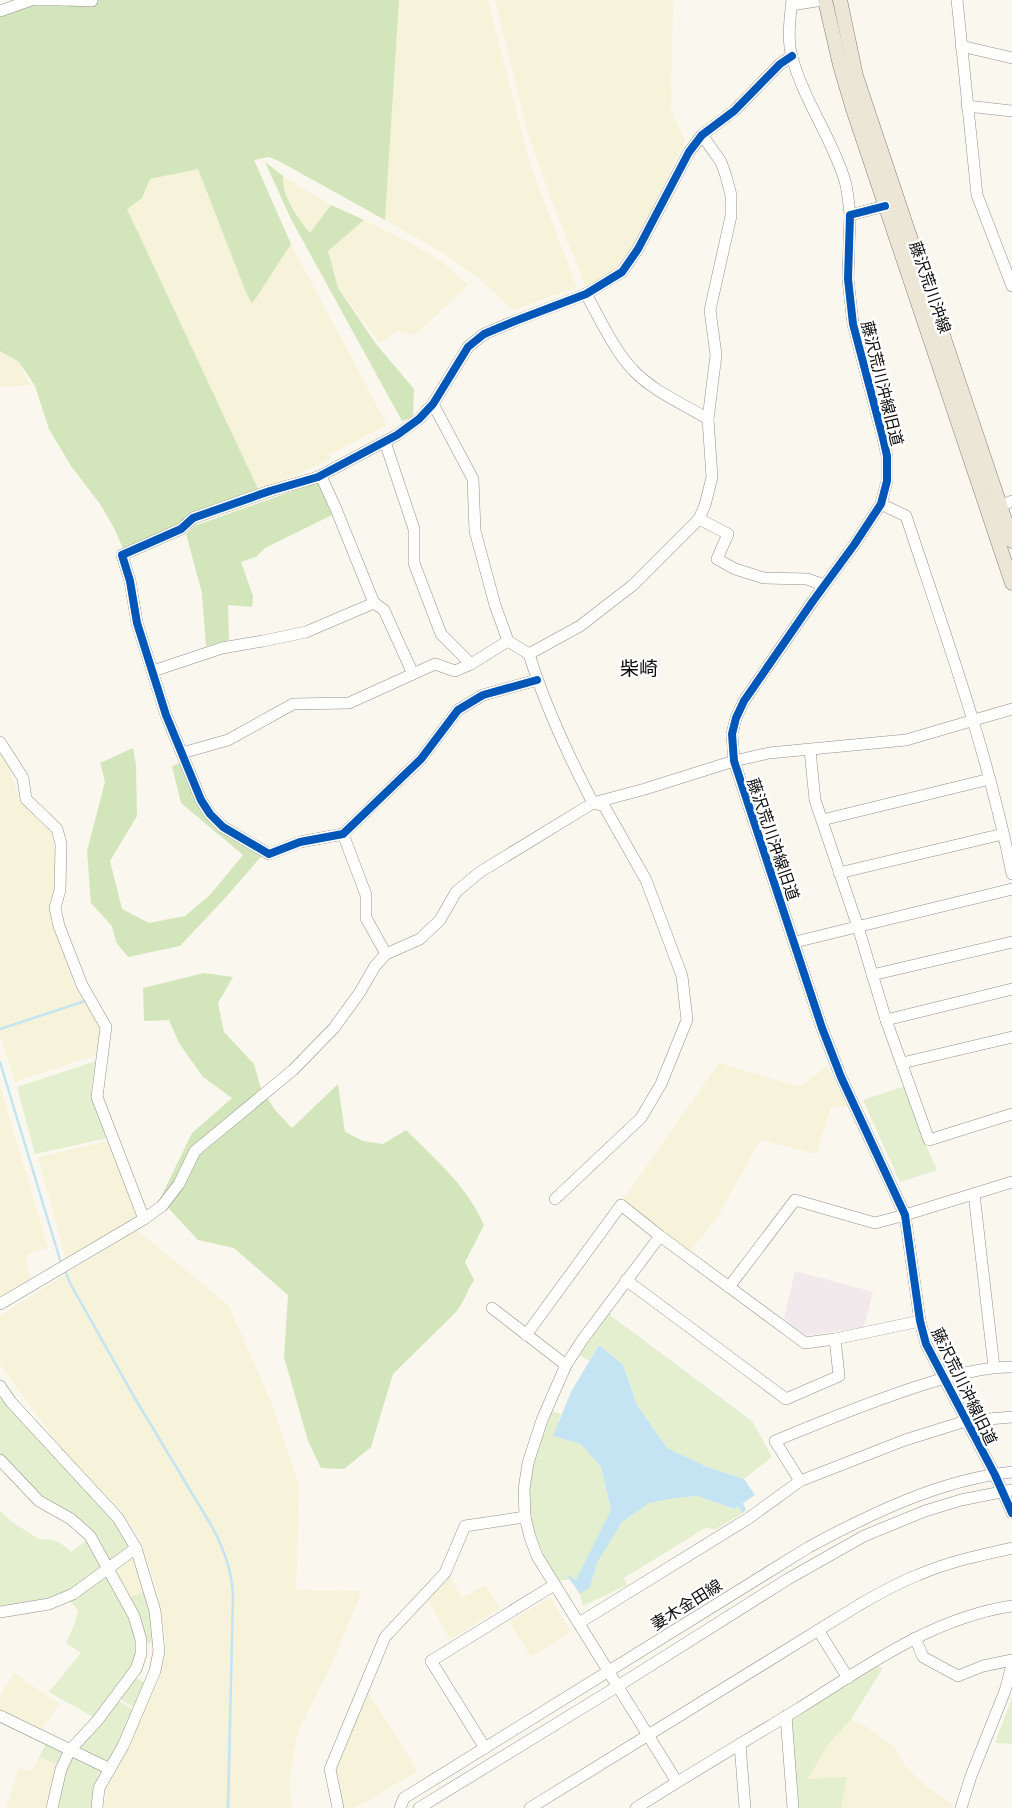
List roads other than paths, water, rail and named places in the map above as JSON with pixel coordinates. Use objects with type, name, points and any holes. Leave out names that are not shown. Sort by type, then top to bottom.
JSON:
[{"type":"main road","name":"藤沢荒川沖線","points":[[824,0],[840,65],[885,206],[1012,583]]},
{"type":"main road","name":"藤沢荒川沖線","points":[[840,0],[856,76],[1006,503],[1012,542]]},
{"type":"street","points":[[0,10],[31,0]]},
{"type":"street","points":[[37,0],[92,1]]},
{"type":"street","points":[[791,3],[824,0]]},
{"type":"street","points":[[957,0],[977,194],[1012,286]]},
{"type":"street","name":"藤沢荒川沖線旧道","points":[[791,3],[790,38],[792,56],[810,102],[846,182],[850,215],[848,279],[853,324],[887,456],[887,481],[881,504],[744,700],[736,718],[732,734],[734,762],[822,1028],[841,1077],[905,1215],[920,1321],[926,1344],[995,1475],[1008,1491],[1012,1513]]},
{"type":"street","points":[[961,46],[1012,58]]},
{"type":"street","points":[[537,680],[483,694],[458,710],[421,759],[343,834],[300,842],[268,854],[224,827],[210,814],[200,800],[166,715],[136,623],[130,581],[122,555],[181,528],[193,518],[270,491],[321,476],[402,432],[419,419],[433,404],[468,348],[484,334],[586,294],[622,272],[638,249],[656,217],[689,152],[702,135],[734,111],[780,64],[792,56]]},
{"type":"street","points":[[967,106],[1012,111]]},
{"type":"street","points":[[529,654],[580,626],[633,585],[699,519],[705,505],[712,478],[708,418],[716,355],[710,310],[731,216],[730,195],[721,162],[702,135]]},
{"type":"street","points":[[850,215],[885,206]]},
{"type":"street","points":[[586,294],[621,354],[632,369],[678,404],[689,407],[708,418]]},
{"type":"street","points":[[433,404],[472,478],[475,531],[495,605],[508,641],[529,654],[537,680],[565,748],[593,803],[604,806],[646,880],[682,976],[687,1020],[661,1084],[641,1118],[555,1199]]},
{"type":"street","points":[[384,442],[414,529],[414,563],[441,634],[471,664]]},
{"type":"street","points":[[321,476],[340,517],[374,603],[384,610],[413,674]]},
{"type":"street","points":[[881,504],[906,516],[973,721],[990,779],[1012,874]]},
{"type":"street","points":[[699,519],[728,534],[717,559],[735,569],[764,578],[807,579],[824,586]]},
{"type":"street","points":[[153,671],[222,648],[263,642],[306,632],[374,603]]},
{"type":"street","points":[[182,753],[228,740],[293,704],[349,703],[435,664],[455,671],[471,664],[508,641]]},
{"type":"street","points":[[0,1304],[144,1219],[162,1206],[179,1184],[195,1151],[293,1070],[334,1028],[360,992],[375,966],[386,954],[420,939],[440,920],[456,892],[480,872],[593,803],[769,753],[906,740],[1012,708]]},
{"type":"street","points":[[0,742],[22,778],[26,799],[57,829],[61,844],[60,890],[55,908],[59,926],[82,985],[106,1027],[106,1039],[97,1097],[144,1219]]},
{"type":"street","points":[[810,750],[815,800],[858,926],[886,1020],[929,1140],[1012,1114]]},
{"type":"street","points":[[822,820],[990,779]]},
{"type":"street","points":[[343,834],[366,895],[366,918],[386,954]]},
{"type":"street","points":[[839,873],[1003,834]]},
{"type":"street","points":[[795,942],[1012,889]]},
{"type":"street","points":[[872,975],[1012,942]]},
{"type":"street","points":[[886,1020],[1012,989]]},
{"type":"street","points":[[902,1063],[1012,1037]]},
{"type":"street","points":[[729,1287],[795,1200],[875,1223],[1012,1182]]},
{"type":"street","points":[[974,1194],[994,1367]]},
{"type":"street","points":[[526,1335],[621,1204],[660,1236],[805,1343],[835,1339],[920,1321]]},
{"type":"street","points":[[660,1236],[583,1339],[566,1365],[542,1420],[528,1463],[524,1489],[525,1517],[537,1556],[677,1782]]},
{"type":"street","points":[[626,1280],[786,1399],[839,1376],[835,1339]]},
{"type":"street","points":[[492,1308],[566,1365]]},
{"type":"street","points":[[800,1481],[775,1441],[852,1409],[944,1378],[994,1367],[1012,1367]]},
{"type":"street","points":[[0,1386],[11,1402],[118,1518],[136,1548],[155,1611],[159,1650],[151,1682],[123,1746],[99,1788],[97,1808]]},
{"type":"street","points":[[579,1623],[750,1518],[800,1481],[905,1440],[966,1422],[1012,1417]]},
{"type":"street","points":[[0,1460],[39,1501],[71,1519],[90,1536],[109,1567],[134,1616],[141,1640],[141,1654],[136,1669],[97,1721],[70,1750],[61,1769],[52,1808]]},
{"type":"street","name":"妻木金田線","points":[[400,1808],[404,1798],[809,1547],[861,1518],[920,1495],[960,1483],[1012,1472]]},
{"type":"street","name":"妻木金田線","points":[[420,1808],[788,1579],[864,1536],[926,1511],[961,1500],[1008,1491]]},
{"type":"street","points":[[338,1808],[330,1769],[385,1637],[445,1572],[465,1526],[525,1517]]},
{"type":"street","points":[[0,1612],[49,1604],[73,1594],[136,1548]]},
{"type":"street","points":[[530,1808],[884,1591],[920,1574],[968,1558],[1012,1548]]},
{"type":"street","points":[[485,1748],[431,1661],[554,1585]]},
{"type":"street","points":[[636,1808],[883,1655],[915,1638],[960,1619],[1012,1606]]},
{"type":"street","points":[[818,1630],[848,1678]]},
{"type":"street","points":[[915,1638],[923,1657],[958,1676],[983,1666],[1012,1660]]},
{"type":"street","points":[[961,1808],[970,1776],[1006,1692],[1012,1665]]},
{"type":"street","points":[[0,1716],[110,1769]]},
{"type":"street","points":[[786,1716],[793,1808]]},
{"type":"street","points":[[740,1744],[745,1808]]},
{"type":"water","points":[[599,1345],[623,1365],[637,1405],[667,1448],[707,1467],[744,1479],[755,1495],[743,1503],[746,1510],[743,1513],[738,1506],[734,1509],[698,1496],[649,1503],[622,1522],[597,1563],[590,1587],[580,1594],[566,1574],[576,1580],[611,1510],[601,1467],[581,1444],[553,1436],[571,1392]]},
{"type":"waterway","points":[[0,1029],[85,1001]]},
{"type":"waterway","points":[[0,1062],[61,1263]]},
{"type":"waterway","points":[[65,1271],[133,1395],[211,1525],[226,1559],[231,1577],[233,1596],[228,1808]]},
{"type":"district","name":"柴崎","points":[[639,667]]}]
